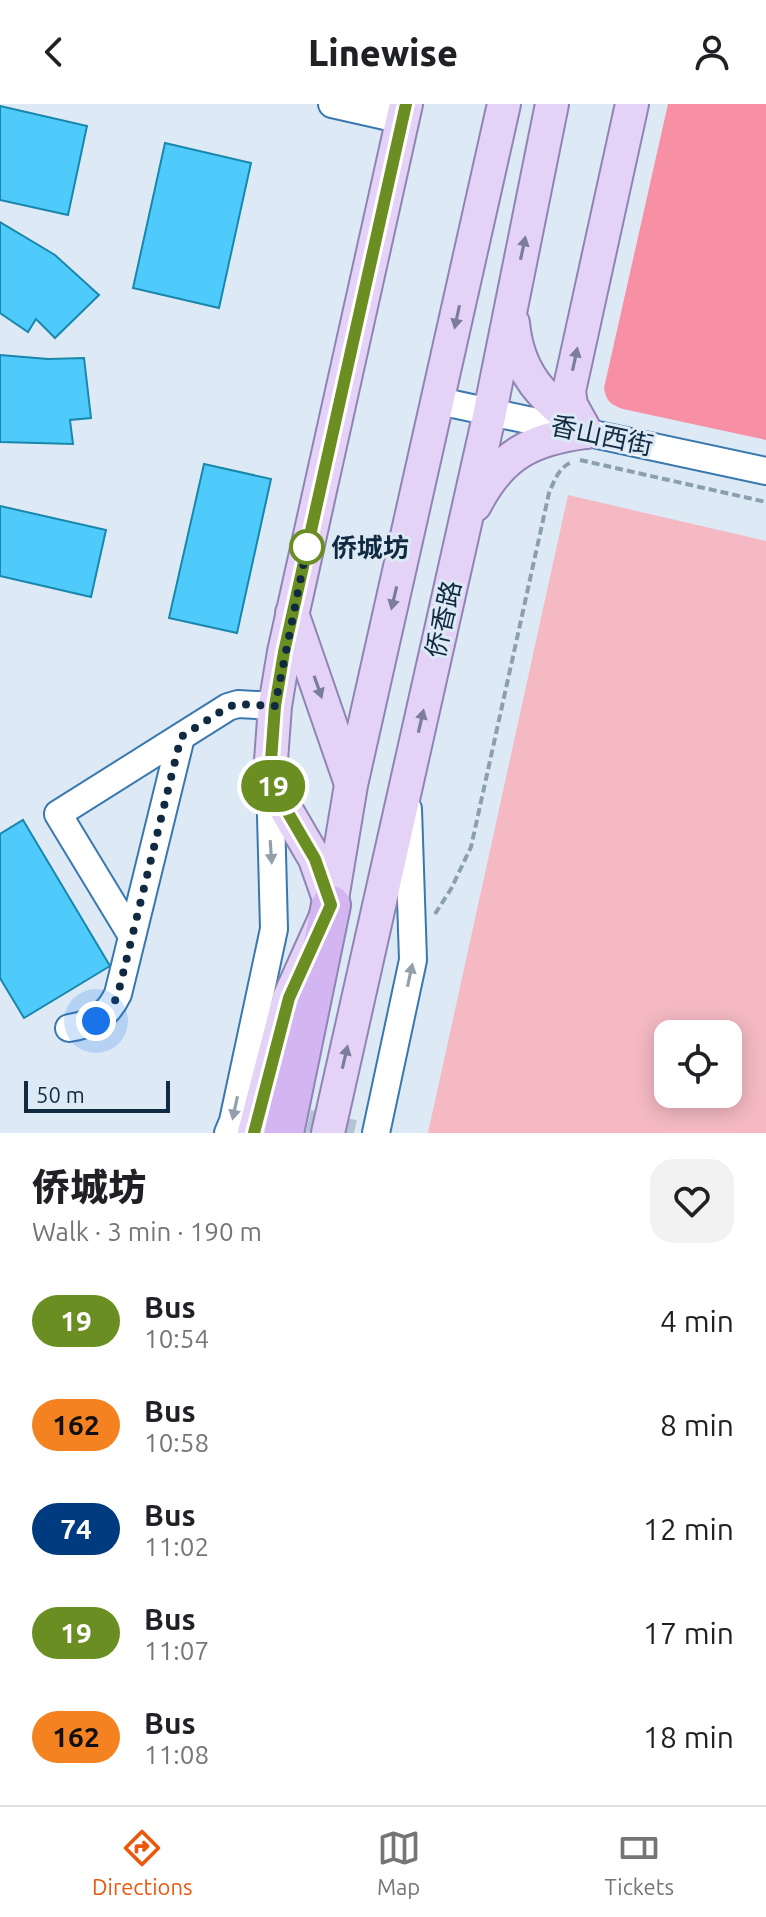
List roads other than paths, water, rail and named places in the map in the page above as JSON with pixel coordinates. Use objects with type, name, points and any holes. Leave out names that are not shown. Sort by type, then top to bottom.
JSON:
[{"type":"highway","points":[[284,1133],[331,905]]},
{"type":"main road","name":"侨香路","points":[[254,1133],[289,998],[331,905],[351,785],[504,104]]},
{"type":"main road","name":"侨香路","points":[[328,1133],[490,412],[552,104]]},
{"type":"main road","points":[[586,432],[571,405],[569,391],[632,104]]},
{"type":"main road","points":[[331,905],[315,859],[277,797],[270,774],[275,706],[292,613],[404,112]]},
{"type":"main road","points":[[485,190],[533,200]]},
{"type":"main road","points":[[511,306],[515,342],[527,375],[544,397],[586,432]]},
{"type":"main road","points":[[464,526],[497,471],[522,449],[556,436],[586,432]]},
{"type":"main road","points":[[292,613],[351,785]]},
{"type":"street","points":[[332,104],[404,112]]},
{"type":"street","name":"香山西街","points":[[439,401],[766,471]]},
{"type":"street","points":[[132,936],[58,814],[228,707],[238,704],[275,706]]},
{"type":"street","points":[[69,1028],[96,1021],[112,1007],[181,737]]},
{"type":"street","points":[[228,1133],[274,929],[270,774]]},
{"type":"street","points":[[376,1133],[413,960],[407,784]]},
{"type":"tunnel","points":[[270,1114],[354,1133]]},
{"type":"place","name":"侨城坊","points":[[307,547]]}]
